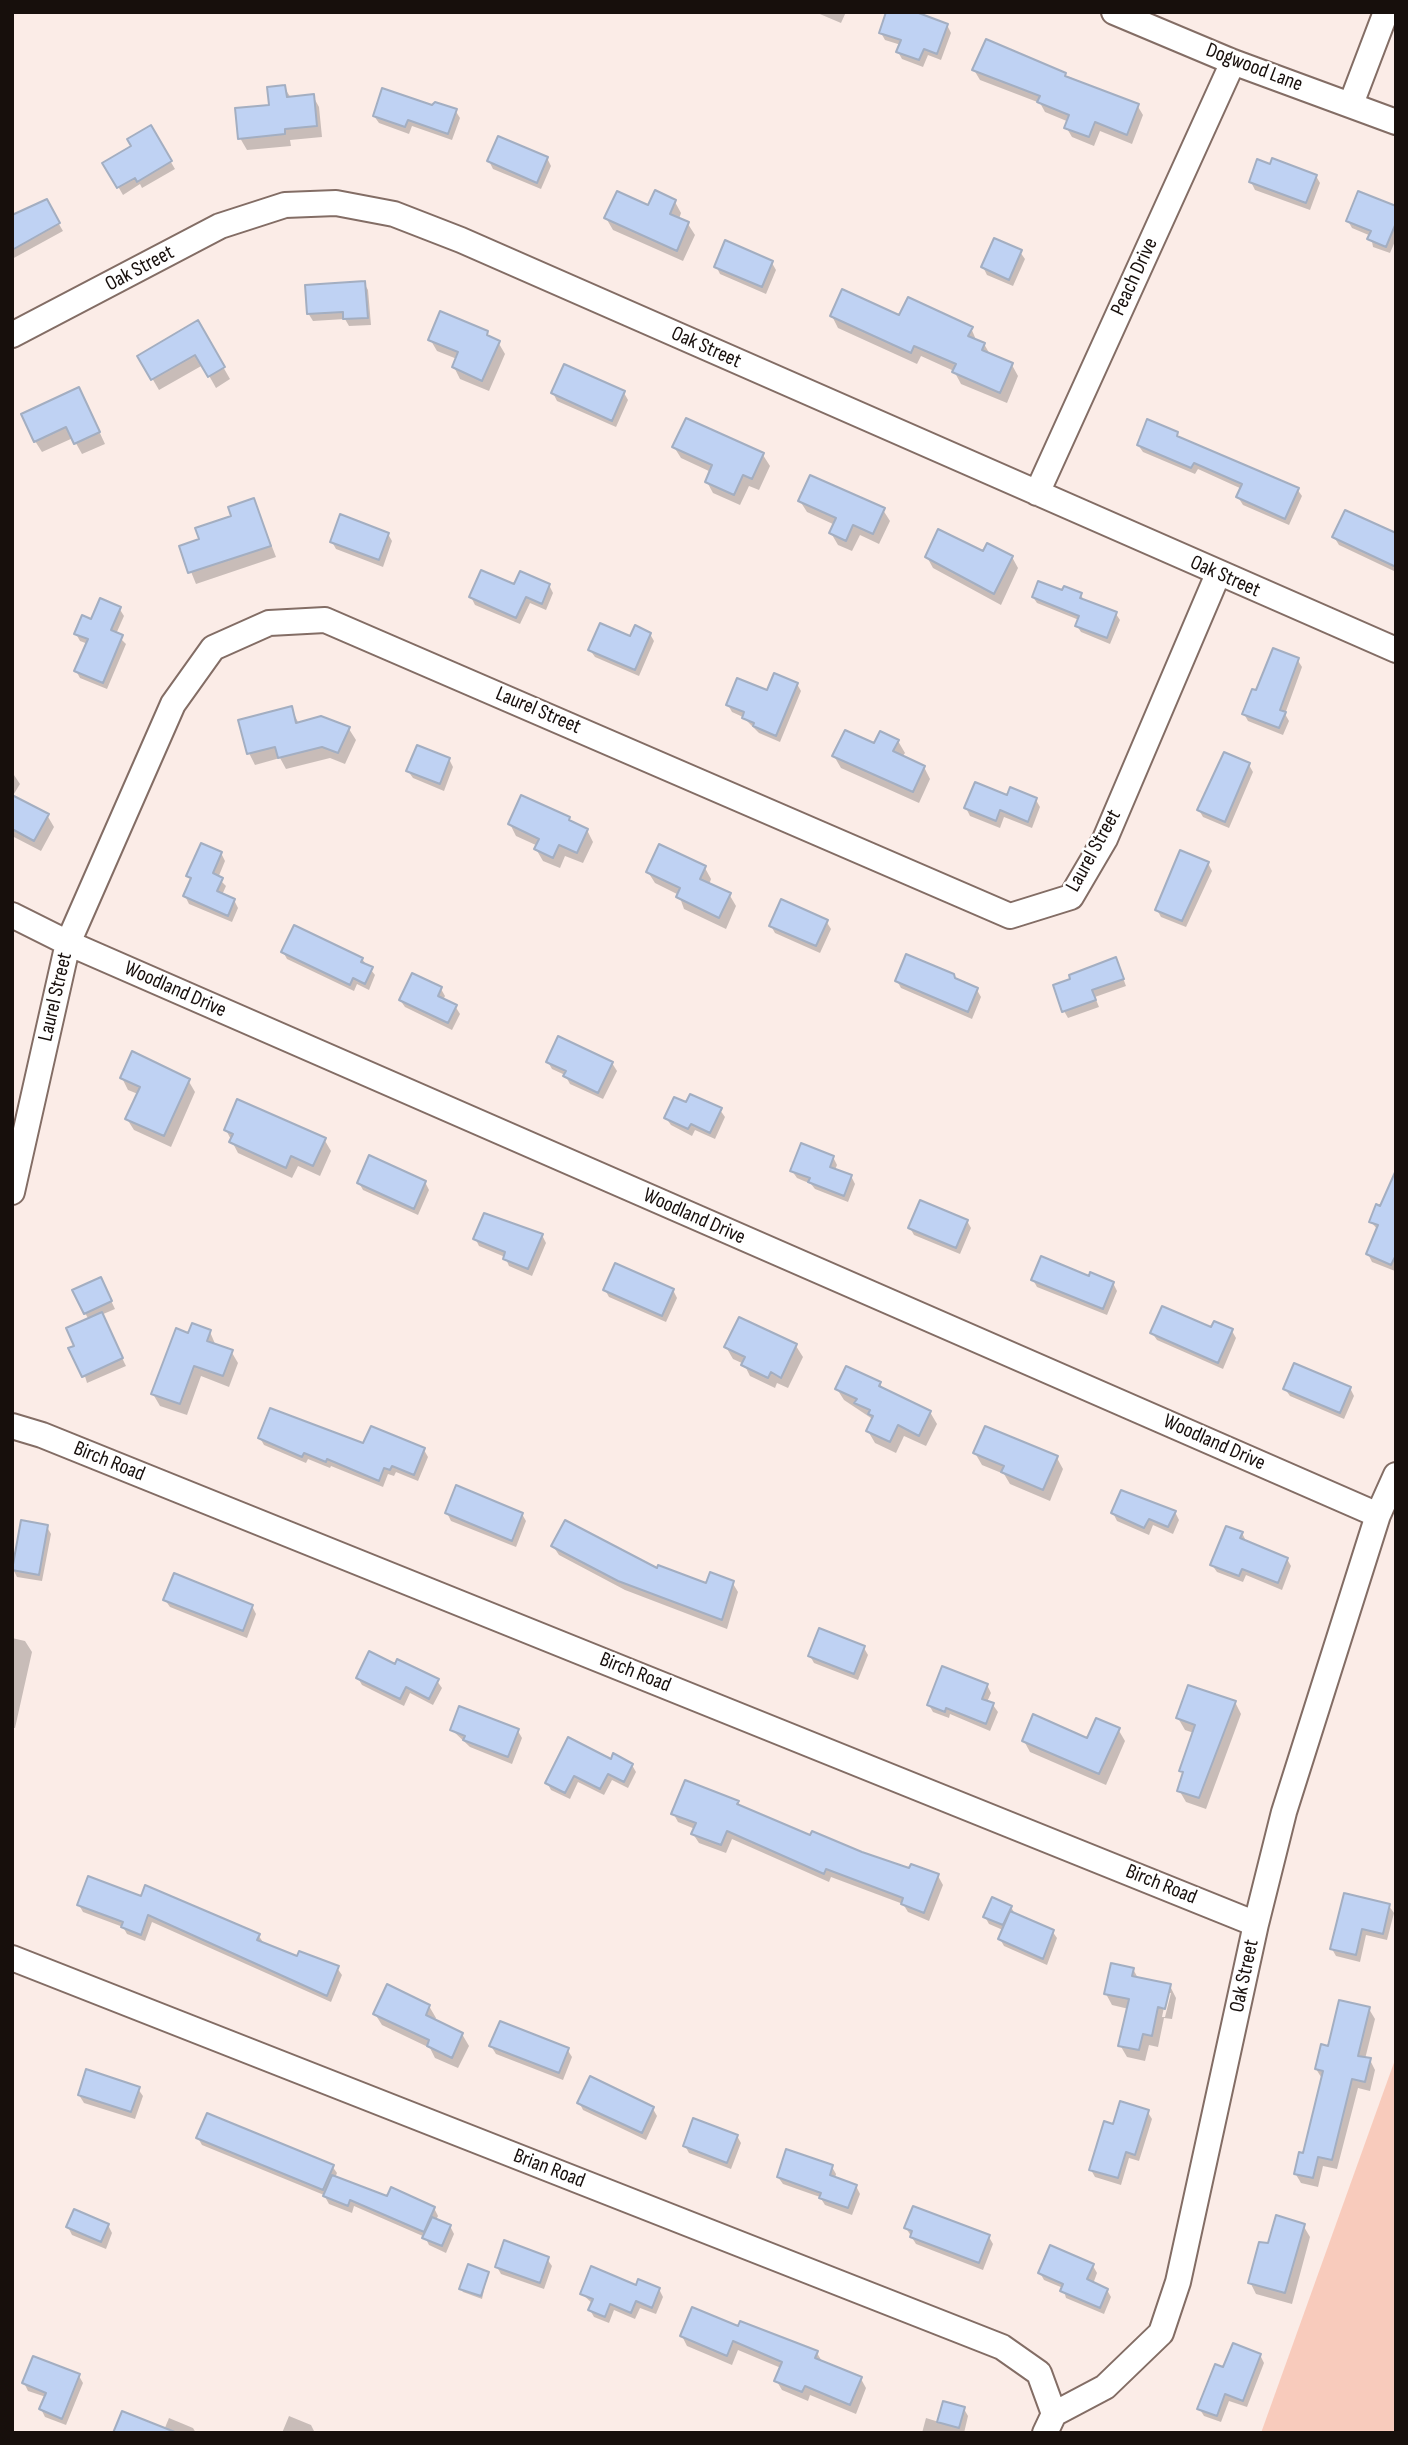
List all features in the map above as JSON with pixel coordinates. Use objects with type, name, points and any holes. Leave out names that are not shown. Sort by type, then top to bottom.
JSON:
[{"type":"street","name":"Dogwood Lane","points":[[1114,12],[1233,62],[1396,122]]},
{"type":"street","points":[[1351,104],[1386,12]]},
{"type":"street","name":"Peach Drive","points":[[1037,493],[1233,62]]},
{"type":"street","name":"Oak Street","points":[[12,335],[220,226],[285,205],[336,203],[394,214],[461,240],[1396,650]]},
{"type":"street","name":"Laurel Street","points":[[12,1192],[68,943],[173,704],[213,648],[269,623],[325,620],[1010,916],[1071,897],[1105,839],[1218,574]]},
{"type":"street","name":"Woodland Drive","points":[[12,915],[68,943],[1378,1515]]},
{"type":"street","name":"Birch Road","points":[[12,1426],[42,1435],[1256,1924]]},
{"type":"street","name":"Oak Street","points":[[1049,2424],[1105,2387],[1161,2333],[1178,2282],[1256,1924],[1284,1812],[1378,1515],[1396,1475]]},
{"type":"street","name":"Brian Road","points":[[12,1958],[1002,2347],[1039,2373],[1049,2424]]},
{"type":"shaded area","points":[[1396,2057],[1396,2433],[1261,2433]]},
{"type":"building","points":[[886,12],[916,12],[948,24],[937,54],[924,49],[919,60],[896,52],[901,40],[879,33]]},
{"type":"building","points":[[986,39],[1066,73],[1065,76],[1139,104],[1127,135],[1095,122],[1089,137],[1064,128],[1069,115],[1037,102],[1040,96],[972,70]]},
{"type":"building","points":[[285,85],[287,97],[314,94],[317,126],[285,129],[285,134],[238,139],[235,108],[269,105],[267,87]]},
{"type":"building","points":[[382,88],[432,105],[435,102],[457,109],[448,134],[408,120],[405,127],[373,116]]},
{"type":"building","points":[[151,125],[172,161],[137,182],[135,178],[117,188],[102,163],[131,146],[127,139]]},
{"type":"building","points":[[498,136],[548,157],[537,183],[487,161]]},
{"type":"building","points":[[1272,158],[1317,175],[1306,203],[1249,182],[1257,159],[1270,164]]},
{"type":"building","points":[[655,190],[676,200],[670,214],[689,222],[677,251],[604,218],[617,191],[648,205]]},
{"type":"building","points":[[1358,191],[1396,206],[1396,223],[1386,247],[1367,239],[1371,231],[1346,221]]},
{"type":"building","points":[[47,199],[60,223],[12,250],[12,215]]},
{"type":"building","points":[[994,238],[1022,250],[1009,280],[981,267]]},
{"type":"building","points":[[725,240],[773,261],[762,287],[714,267]]},
{"type":"building","points":[[365,281],[368,318],[343,319],[343,312],[307,314],[305,285]]},
{"type":"building","points":[[842,289],[899,315],[908,297],[973,327],[968,336],[985,343],[982,350],[1013,363],[1000,393],[952,372],[956,364],[914,346],[911,353],[830,316]]},
{"type":"building","points":[[440,311],[488,331],[487,335],[500,341],[482,381],[452,367],[458,352],[428,340]]},
{"type":"building","points":[[198,320],[225,367],[208,377],[195,355],[151,380],[137,356]]},
{"type":"building","points":[[564,364],[625,391],[612,421],[551,393]]},
{"type":"building","points":[[79,387],[100,432],[74,444],[66,427],[34,442],[21,414]]},
{"type":"building","points":[[686,418],[764,453],[752,479],[743,475],[734,495],[705,482],[712,465],[672,447]]},
{"type":"building","points":[[1147,419],[1178,432],[1177,436],[1299,488],[1285,519],[1236,497],[1242,484],[1194,463],[1191,468],[1137,445]]},
{"type":"building","points":[[810,475],[885,508],[873,534],[853,525],[846,541],[829,533],[836,518],[798,501]]},
{"type":"building","points":[[254,498],[271,546],[188,573],[179,546],[199,539],[195,528],[231,516],[228,507]]},
{"type":"building","points":[[1345,510],[1396,533],[1396,567],[1332,537]]},
{"type":"building","points":[[340,514],[389,533],[379,560],[330,542]]},
{"type":"building","points":[[938,529],[983,551],[987,543],[1013,556],[994,594],[925,557]]},
{"type":"building","points":[[481,570],[514,584],[520,571],[550,584],[542,604],[526,597],[516,618],[469,597]]},
{"type":"building","points":[[1038,581],[1062,590],[1064,586],[1082,593],[1080,598],[1117,612],[1107,638],[1075,626],[1079,616],[1032,597]]},
{"type":"building","points":[[100,598],[121,607],[111,630],[123,635],[103,683],[74,671],[88,639],[74,634],[82,615],[91,619]]},
{"type":"building","points":[[600,623],[630,636],[635,625],[651,633],[635,670],[588,650]]},
{"type":"building","points":[[1273,648],[1299,658],[1280,710],[1286,712],[1279,728],[1242,714],[1252,689],[1256,690]]},
{"type":"building","points":[[774,673],[798,683],[776,736],[753,726],[754,723],[742,718],[744,712],[726,705],[737,678],[767,690]]},
{"type":"building","points":[[292,706],[296,723],[321,716],[350,727],[338,753],[322,747],[278,758],[275,747],[247,754],[238,720]]},
{"type":"building","points":[[845,730],[874,743],[880,731],[899,740],[893,751],[925,766],[913,792],[832,756]]},
{"type":"building","points":[[417,745],[450,758],[440,784],[406,771]]},
{"type":"building","points":[[1224,752],[1250,763],[1225,822],[1197,810]]},
{"type":"building","points":[[975,782],[1007,795],[1010,787],[1037,798],[1028,822],[1000,810],[996,821],[964,808]]},
{"type":"building","points":[[12,795],[49,814],[34,841],[12,829]]},
{"type":"building","points":[[521,795],[570,817],[569,820],[588,829],[577,853],[559,845],[553,858],[534,849],[539,839],[508,824]]},
{"type":"building","points":[[201,843],[222,852],[213,873],[223,878],[217,891],[235,899],[228,916],[183,896],[191,878],[186,876]]},
{"type":"building","points":[[659,844],[706,866],[700,879],[731,893],[719,918],[676,897],[680,888],[646,872]]},
{"type":"building","points":[[1180,850],[1209,862],[1182,921],[1155,910]]},
{"type":"building","points":[[781,899],[828,920],[816,946],[769,926]]},
{"type":"building","points":[[294,925],[363,958],[361,962],[373,967],[365,984],[353,978],[350,985],[281,952]]},
{"type":"building","points":[[906,954],[954,974],[955,978],[978,988],[968,1012],[895,981]]},
{"type":"building","points":[[1116,957],[1124,979],[1092,990],[1096,1000],[1062,1012],[1053,985],[1070,979],[1069,975]]},
{"type":"building","points":[[412,973],[442,987],[438,996],[457,1005],[448,1023],[399,1000]]},
{"type":"building","points":[[558,1036],[613,1062],[598,1093],[563,1076],[566,1071],[546,1062]]},
{"type":"building","points":[[132,1051],[190,1079],[164,1136],[125,1119],[140,1087],[120,1078]]},
{"type":"building","points":[[690,1094],[722,1108],[710,1133],[691,1124],[688,1129],[664,1118],[674,1097],[686,1102]]},
{"type":"building","points":[[237,1099],[326,1138],[313,1166],[291,1156],[286,1168],[229,1142],[233,1134],[224,1130]]},
{"type":"building","points":[[801,1143],[834,1156],[830,1167],[852,1175],[844,1196],[808,1182],[810,1178],[790,1171]]},
{"type":"building","points":[[369,1155],[426,1181],[414,1209],[357,1183]]},
{"type":"building","points":[[1396,1170],[1396,1255],[1391,1265],[1366,1254],[1378,1225],[1369,1222],[1376,1204],[1380,1206]]},
{"type":"building","points":[[920,1200],[968,1220],[956,1248],[908,1228]]},
{"type":"building","points":[[484,1213],[543,1234],[528,1269],[503,1259],[505,1252],[473,1239]]},
{"type":"building","points":[[1041,1256],[1089,1276],[1090,1272],[1114,1282],[1103,1309],[1031,1280]]},
{"type":"building","points":[[615,1263],[674,1289],[662,1316],[603,1290]]},
{"type":"building","points":[[101,1277],[112,1301],[84,1314],[72,1290]]},
{"type":"building","points":[[1162,1306],[1211,1327],[1214,1321],[1233,1329],[1218,1363],[1150,1333]]},
{"type":"building","points":[[102,1312],[123,1358],[82,1377],[68,1348],[74,1346],[66,1328]]},
{"type":"building","points":[[739,1317],[797,1344],[781,1378],[771,1372],[768,1378],[741,1365],[745,1357],[724,1347]]},
{"type":"building","points":[[192,1323],[211,1330],[207,1341],[233,1350],[223,1376],[194,1366],[180,1404],[151,1394],[176,1328],[188,1333]]},
{"type":"building","points":[[1294,1363],[1351,1387],[1340,1413],[1283,1389]]},
{"type":"building","points":[[846,1366],[881,1382],[879,1386],[931,1411],[919,1436],[898,1425],[890,1442],[866,1431],[873,1416],[868,1414],[870,1410],[854,1403],[857,1399],[835,1389]]},
{"type":"building","points":[[270,1408],[363,1443],[371,1426],[425,1448],[414,1475],[392,1466],[390,1470],[384,1468],[379,1481],[327,1459],[326,1462],[304,1453],[302,1457],[258,1438]]},
{"type":"building","points":[[985,1426],[1058,1456],[1043,1490],[1001,1472],[1004,1466],[973,1453]]},
{"type":"building","points":[[456,1485],[523,1513],[512,1541],[445,1513]]},
{"type":"building","points":[[1121,1490],[1176,1511],[1168,1527],[1149,1519],[1144,1528],[1111,1513]]},
{"type":"building","points":[[21,1520],[48,1525],[39,1575],[12,1570]]},
{"type":"building","points":[[565,1520],[657,1568],[658,1565],[706,1583],[710,1572],[734,1581],[722,1620],[618,1581],[551,1546]]},
{"type":"building","points":[[1226,1526],[1243,1532],[1240,1538],[1288,1558],[1278,1583],[1242,1569],[1239,1576],[1210,1565]]},
{"type":"building","points":[[174,1573],[253,1605],[243,1631],[163,1600]]},
{"type":"building","points":[[819,1628],[865,1646],[854,1674],[808,1656]]},
{"type":"building","points":[[369,1651],[395,1664],[397,1659],[439,1679],[429,1699],[406,1687],[400,1699],[356,1678]]},
{"type":"building","points":[[942,1666],[988,1684],[982,1699],[994,1703],[986,1724],[946,1708],[945,1712],[927,1705]]},
{"type":"building","points":[[1188,1685],[1236,1701],[1199,1798],[1177,1791],[1183,1772],[1179,1771],[1195,1725],[1176,1718]]},
{"type":"building","points":[[459,1706],[519,1729],[508,1757],[463,1740],[465,1736],[450,1730]]},
{"type":"building","points":[[1033,1714],[1087,1738],[1096,1718],[1120,1728],[1099,1774],[1022,1741]]},
{"type":"building","points":[[568,1737],[611,1759],[613,1753],[633,1764],[624,1782],[608,1774],[600,1789],[574,1776],[565,1793],[545,1783]]},
{"type":"building","points":[[685,1780],[739,1801],[737,1804],[810,1835],[812,1831],[909,1868],[911,1864],[939,1874],[924,1913],[901,1904],[903,1898],[826,1869],[824,1874],[727,1831],[721,1845],[691,1834],[696,1823],[671,1814]]},
{"type":"building","points":[[88,1876],[141,1896],[145,1885],[260,1934],[257,1940],[297,1956],[299,1951],[339,1966],[327,1996],[148,1915],[141,1935],[121,1927],[123,1922],[77,1905]]},
{"type":"building","points":[[1344,1893],[1390,1904],[1383,1934],[1362,1929],[1356,1955],[1330,1949]]},
{"type":"building","points":[[992,1897],[1012,1906],[1003,1925],[983,1917]]},
{"type":"building","points":[[1010,1911],[1054,1930],[1043,1959],[998,1939]]},
{"type":"building","points":[[1111,1963],[1134,1968],[1132,1976],[1171,1984],[1165,2009],[1158,2007],[1152,2036],[1143,2034],[1139,2050],[1118,2046],[1129,1999],[1104,1994]]},
{"type":"building","points":[[387,1984],[430,2005],[426,2015],[463,2033],[452,2058],[427,2046],[429,2040],[373,2014]]},
{"type":"building","points":[[1339,2000],[1370,2007],[1358,2056],[1371,2058],[1365,2082],[1352,2079],[1332,2160],[1318,2157],[1313,2178],[1294,2174],[1299,2152],[1303,2153],[1323,2071],[1315,2069],[1321,2044],[1328,2046]]},
{"type":"building","points":[[500,2021],[569,2048],[559,2073],[489,2046]]},
{"type":"building","points":[[86,2069],[140,2087],[131,2112],[78,2095]]},
{"type":"building","points":[[590,2076],[654,2107],[642,2133],[577,2103]]},
{"type":"building","points":[[1120,2101],[1149,2110],[1135,2155],[1126,2152],[1118,2178],[1089,2170],[1104,2121],[1113,2124]]},
{"type":"building","points":[[207,2113],[334,2165],[323,2190],[196,2138]]},
{"type":"building","points":[[693,2118],[738,2135],[727,2163],[683,2146]]},
{"type":"building","points":[[786,2149],[833,2165],[830,2175],[857,2185],[848,2208],[819,2198],[821,2193],[777,2177]]},
{"type":"building","points":[[332,2175],[387,2196],[391,2187],[435,2207],[424,2232],[350,2200],[348,2206],[323,2196]]},
{"type":"building","points":[[913,2206],[990,2235],[979,2263],[910,2237],[912,2231],[904,2228]]},
{"type":"building","points":[[74,2209],[109,2224],[101,2242],[66,2227]]},
{"type":"building","points":[[1276,2215],[1305,2224],[1285,2293],[1248,2283],[1259,2242],[1268,2243]]},
{"type":"building","points":[[432,2217],[451,2225],[442,2246],[422,2238]]},
{"type":"building","points":[[504,2240],[549,2257],[540,2283],[495,2267]]},
{"type":"building","points":[[1050,2245],[1094,2264],[1087,2279],[1108,2289],[1100,2308],[1060,2291],[1063,2284],[1038,2273]]},
{"type":"building","points":[[468,2264],[489,2272],[481,2296],[459,2289]]},
{"type":"building","points":[[591,2266],[636,2285],[638,2279],[660,2288],[652,2308],[636,2301],[631,2313],[610,2304],[605,2317],[588,2310],[593,2299],[580,2294]]},
{"type":"building","points":[[692,2307],[738,2326],[740,2321],[818,2351],[815,2358],[862,2377],[850,2405],[805,2386],[802,2392],[774,2381],[782,2362],[733,2341],[727,2356],[680,2336]]},
{"type":"building","points":[[1233,2343],[1261,2354],[1243,2401],[1225,2394],[1217,2416],[1197,2409],[1215,2364],[1223,2367]]},
{"type":"building","points":[[33,2356],[80,2374],[62,2419],[39,2409],[46,2393],[22,2383]]},
{"type":"building","points":[[943,2401],[965,2407],[959,2428],[937,2422]]},
{"type":"building","points":[[122,2411],[175,2432],[113,2433]]}]
